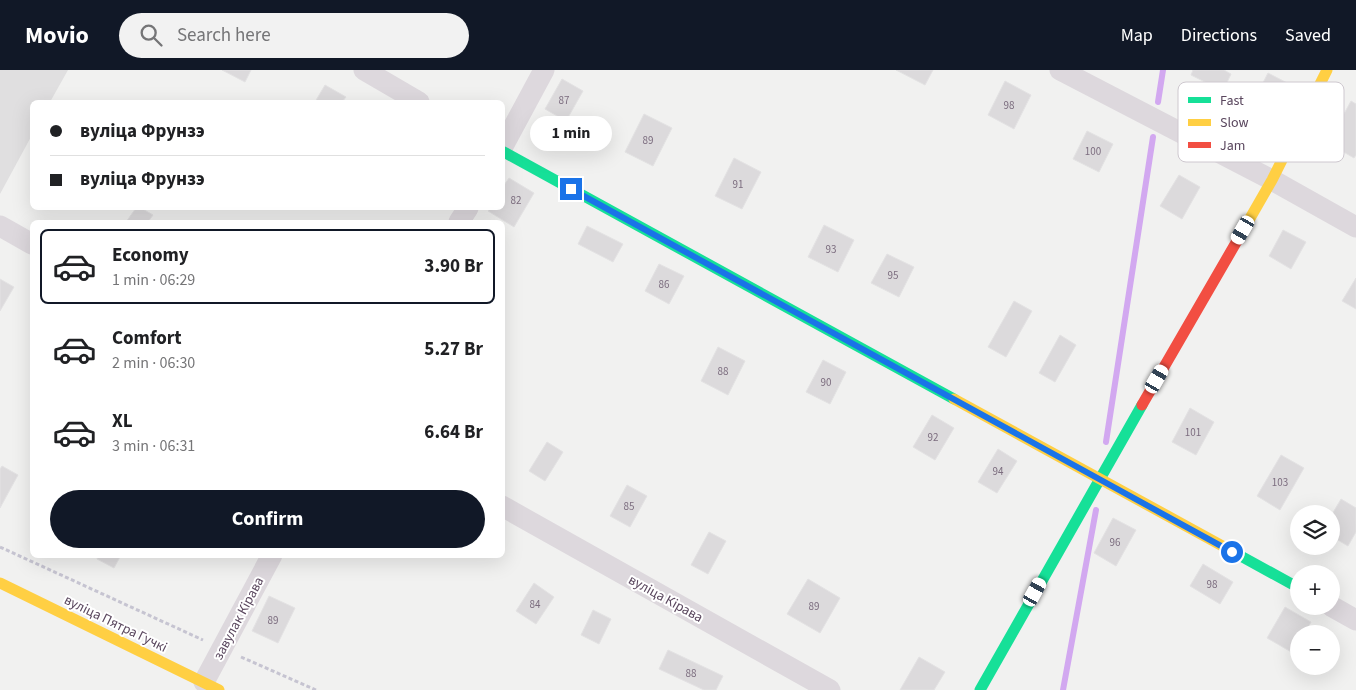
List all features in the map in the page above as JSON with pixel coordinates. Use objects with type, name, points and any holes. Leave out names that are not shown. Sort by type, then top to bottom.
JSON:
[{"type":"street","points":[[364,70],[416,100]]},
{"type":"street","points":[[505,144],[544,70]]},
{"type":"street","points":[[1060,70],[1178,131]]},
{"type":"street","points":[[1321,82],[1327,70]]},
{"type":"street","points":[[505,152],[1290,583]]},
{"type":"street","points":[[1237,162],[1356,226]]},
{"type":"street","points":[[980,690],[1281,162]]},
{"type":"street","points":[[0,226],[30,243]]},
{"type":"street","name":"вуліца Кірава","points":[[505,508],[830,690]]},
{"type":"street","name":"завулак Кірава","points":[[212,686],[222,649],[270,558]]},
{"type":"street","name":"вуліца Пятра Гучкі","points":[[0,583],[212,686]]},
{"type":"street","points":[[1340,611],[1356,620]]},
{"type":"path","points":[[0,547],[316,690]]},
{"type":"shaded area","points":[[0,70],[68,70],[51,100],[30,100],[30,139],[0,194]]},
{"type":"building","points":[[222,70],[251,70],[245,82]]},
{"type":"building","points":[[896,70],[933,70],[925,85]]},
{"type":"building","points":[[1193,70],[1224,70],[1231,74],[1227,82],[1205,82],[1191,75]]},
{"type":"building","points":[[1268,73],[1285,82],[1263,82]]},
{"type":"building","points":[[562,79],[583,91],[566,121],[545,109]]},
{"type":"building","points":[[1005,81],[1031,95],[1014,129],[988,115]]},
{"type":"building","points":[[325,85],[346,97],[344,100],[316,100]]},
{"type":"building","points":[[1351,101],[1356,104],[1356,155],[1354,158],[1344,152],[1344,114]]},
{"type":"building","points":[[644,114],[672,128],[653,166],[625,152]]},
{"type":"building","points":[[1087,131],[1113,144],[1099,172],[1073,159]]},
{"type":"building","points":[[734,158],[761,172],[742,209],[715,196]]},
{"type":"building","points":[[1179,175],[1200,187],[1182,219],[1160,206]]},
{"type":"building","points":[[509,178],[534,193],[514,227],[488,211],[505,210],[505,184]]},
{"type":"building","points":[[135,210],[144,210],[153,215],[149,220],[127,220]]},
{"type":"building","points":[[824,225],[854,240],[838,272],[808,257]]},
{"type":"building","points":[[587,226],[623,244],[613,262],[578,244]]},
{"type":"building","points":[[1283,230],[1306,242],[1291,269],[1269,256]]},
{"type":"building","points":[[887,254],[914,267],[899,297],[871,283]]},
{"type":"building","points":[[659,264],[684,276],[669,304],[645,291]]},
{"type":"building","points":[[1356,278],[1356,309],[1342,301]]},
{"type":"building","points":[[0,279],[14,287],[0,311]]},
{"type":"building","points":[[1014,301],[1032,311],[1006,357],[988,347]]},
{"type":"building","points":[[1060,335],[1076,345],[1055,382],[1039,373]]},
{"type":"building","points":[[718,347],[745,361],[728,395],[701,381]]},
{"type":"building","points":[[823,360],[846,372],[830,404],[806,392]]},
{"type":"building","points":[[1190,408],[1214,422],[1196,455],[1172,442]]},
{"type":"building","points":[[932,415],[954,428],[935,460],[913,447]]},
{"type":"building","points":[[547,442],[563,452],[545,481],[529,471]]},
{"type":"building","points":[[998,449],[1017,461],[997,493],[978,482]]},
{"type":"building","points":[[1281,455],[1304,468],[1280,510],[1257,496]]},
{"type":"building","points":[[2,466],[18,475],[0,508],[0,469]]},
{"type":"building","points":[[627,485],[647,496],[630,527],[610,516]]},
{"type":"building","points":[[1341,499],[1356,508],[1356,532],[1348,546],[1340,541],[1340,505],[1337,505]]},
{"type":"building","points":[[1113,518],[1136,530],[1116,566],[1094,553]]},
{"type":"building","points":[[709,532],[726,541],[708,574],[691,565]]},
{"type":"building","points":[[98,558],[119,558],[114,568]]},
{"type":"building","points":[[1203,564],[1233,582],[1220,604],[1190,586]]},
{"type":"building","points":[[808,579],[840,598],[820,633],[787,614]]},
{"type":"building","points":[[534,583],[554,597],[536,624],[516,611]]},
{"type":"building","points":[[269,596],[295,608],[278,643],[252,631]]},
{"type":"building","points":[[1285,607],[1290,610],[1290,615],[1299,615],[1311,622],[1309,625],[1290,625],[1290,651],[1267,638]]},
{"type":"building","points":[[593,610],[611,619],[599,644],[581,635]]},
{"type":"building","points":[[668,650],[723,676],[716,690],[704,690],[659,669]]},
{"type":"building","points":[[919,657],[945,672],[934,690],[900,690]]},
{"type":"waterway","points":[[1158,102],[1163,70]]},
{"type":"waterway","points":[[1106,442],[1153,137]]},
{"type":"waterway","points":[[1063,690],[1096,510]]},
{"type":"traffic: fast","points":[[505,153],[954,399]]},
{"type":"traffic: fast","points":[[980,690],[1142,405]]},
{"type":"traffic: fast","points":[[1228,549],[1290,583]]},
{"type":"traffic: slow","points":[[1321,82],[1327,70]]},
{"type":"traffic: slow","points":[[1241,234],[1281,162]]},
{"type":"traffic: slow","points":[[954,399],[1228,549]]},
{"type":"traffic: slow","points":[[0,583],[219,690]]},
{"type":"traffic: jam","points":[[1142,405],[1241,234]]},
{"type":"route","points":[[571,189],[1232,552]]}]
